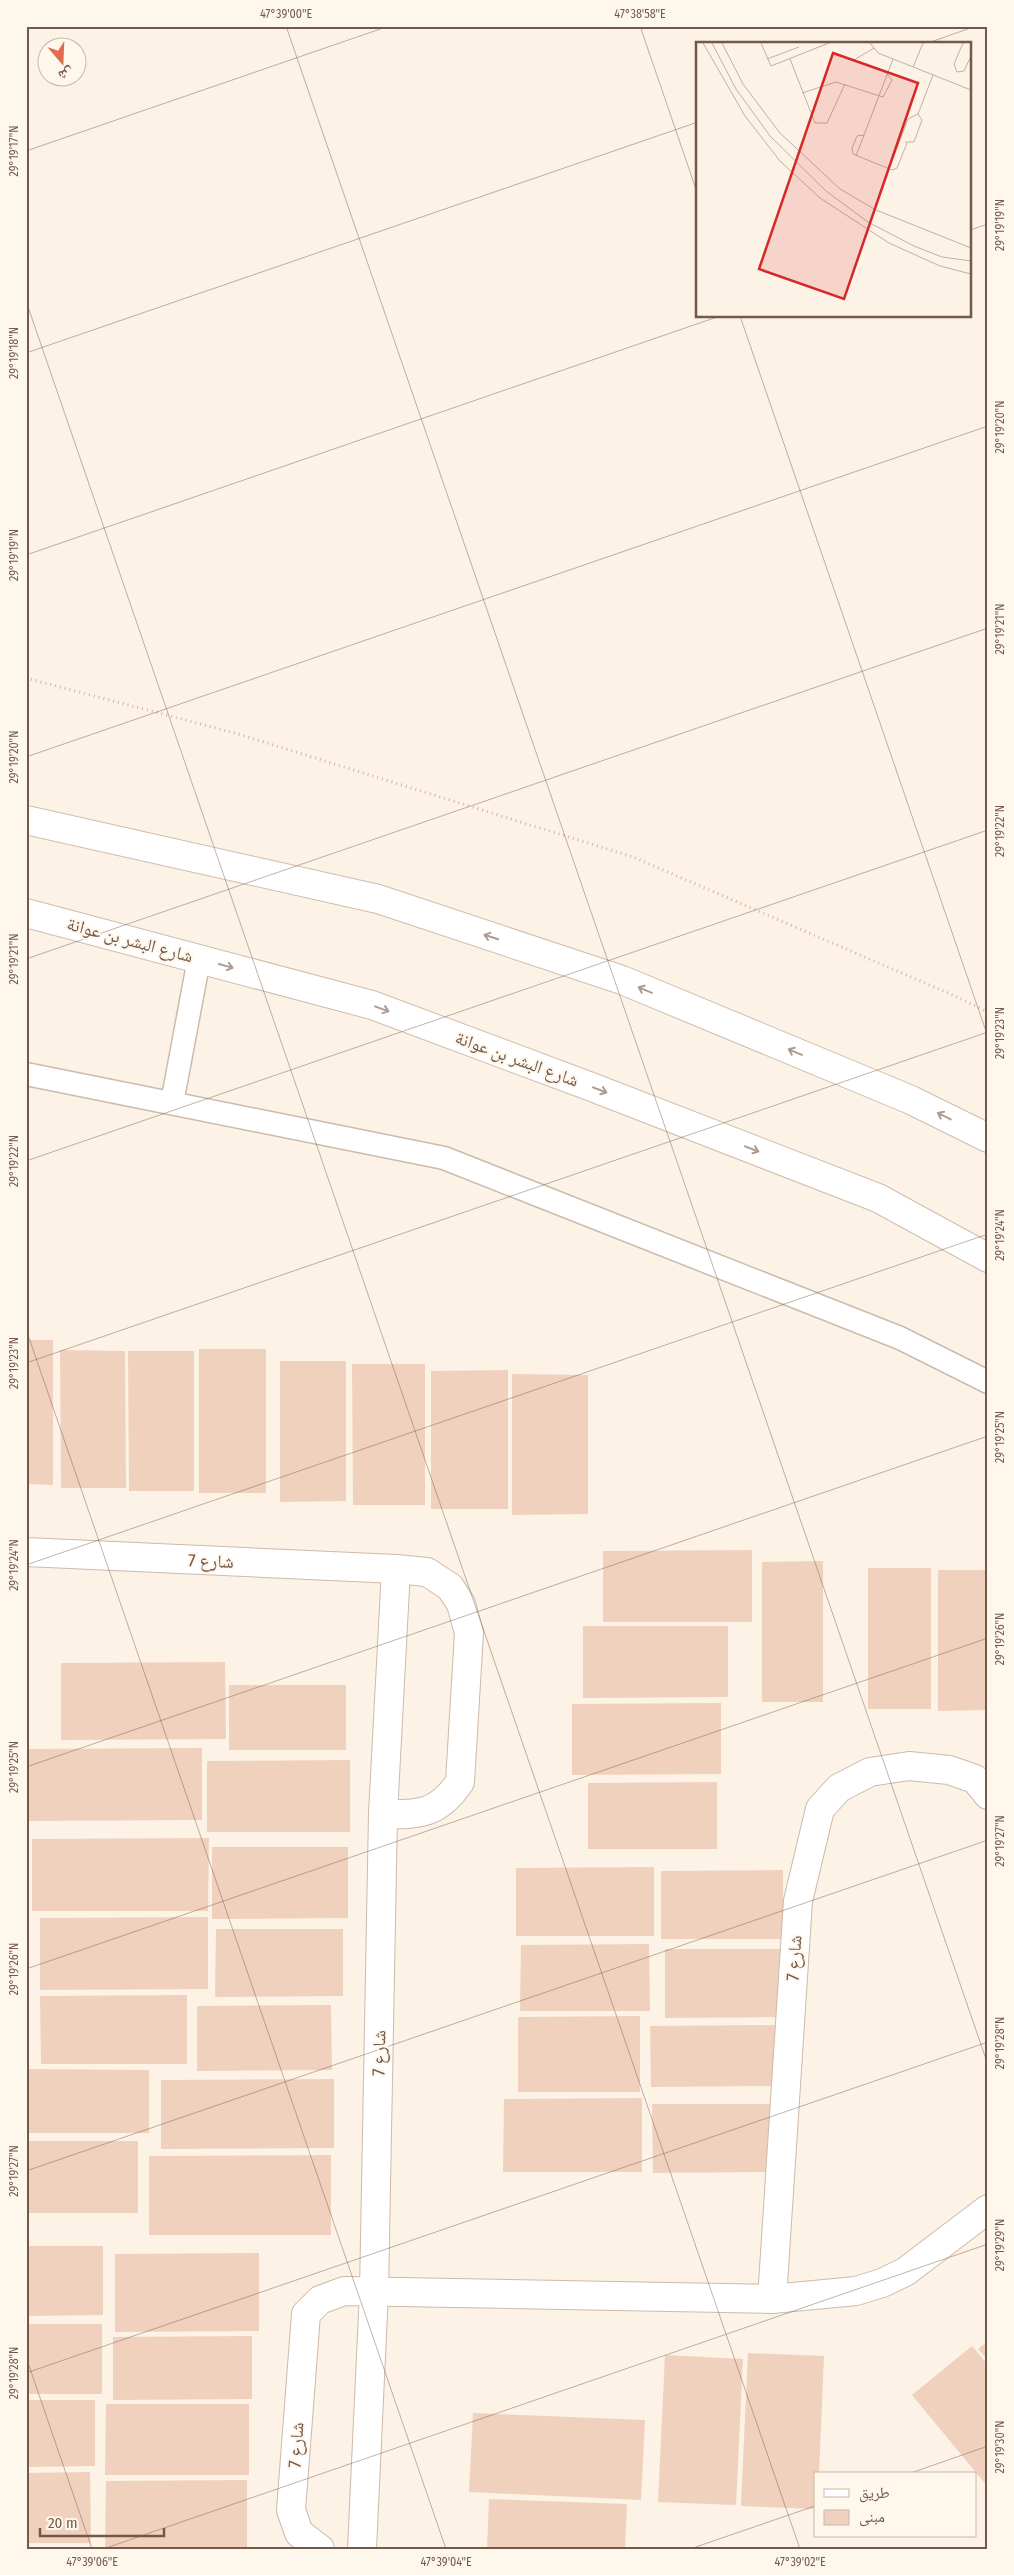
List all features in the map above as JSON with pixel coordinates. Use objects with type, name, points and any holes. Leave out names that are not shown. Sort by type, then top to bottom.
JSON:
[{"type":"street","points":[[26,820],[387,902],[622,980],[911,1100],[988,1138]]},
{"type":"street","name":"شارع البشر بن عوانة","points":[[26,913],[372,1005],[589,1086],[878,1198],[988,1258]]},
{"type":"street","name":"شارع 7","points":[[26,1552],[396,1569],[427,1572],[450,1587],[461,1604],[469,1633],[460,1782],[448,1798],[433,1810],[413,1815],[383,1814]]},
{"type":"street","name":"شارع 7","points":[[362,2549],[374,2292],[383,1814],[396,1569]]},
{"type":"street","name":"شارع 7","points":[[772,2299],[798,1901],[820,1810],[839,1788],[870,1772],[909,1766],[949,1770],[974,1779],[988,1795]]},
{"type":"street","name":"شارع 7","points":[[320,2549],[300,2533],[291,2510],[306,2314],[320,2300],[344,2291],[772,2299],[856,2291],[882,2283],[906,2272],[988,2208]]},
{"type":"lane","points":[[172,1103],[199,959]]},
{"type":"lane","points":[[26,1074],[444,1158],[900,1338],[988,1382]]},
{"type":"path","points":[[26,678],[238,734],[633,857],[988,1012]]},
{"type":"building","points":[[26,1340],[53,1340],[53,1485],[26,1484]]},
{"type":"building","points":[[199,1349],[266,1349],[266,1493],[199,1493]]},
{"type":"building","points":[[60,1350],[125,1351],[126,1488],[61,1488]]},
{"type":"building","points":[[128,1351],[194,1351],[194,1491],[129,1491]]},
{"type":"building","points":[[280,1361],[346,1361],[346,1501],[280,1502]]},
{"type":"building","points":[[352,1364],[425,1364],[425,1505],[353,1505]]},
{"type":"building","points":[[508,1370],[508,1509],[431,1509],[431,1371]]},
{"type":"building","points":[[512,1374],[588,1375],[588,1514],[512,1515]]},
{"type":"building","points":[[752,1550],[752,1622],[603,1622],[603,1551]]},
{"type":"building","points":[[823,1561],[823,1702],[762,1702],[762,1562]]},
{"type":"building","points":[[868,1568],[931,1568],[931,1709],[868,1709]]},
{"type":"building","points":[[938,1570],[988,1570],[988,1710],[938,1711]]},
{"type":"building","points":[[583,1626],[728,1626],[728,1697],[583,1698]]},
{"type":"building","points":[[225,1662],[226,1739],[61,1740],[61,1663]]},
{"type":"building","points":[[229,1685],[346,1685],[346,1750],[229,1750]]},
{"type":"building","points":[[721,1703],[721,1774],[572,1775],[572,1704]]},
{"type":"building","points":[[202,1748],[202,1820],[29,1821],[29,1749]]},
{"type":"building","points":[[350,1760],[350,1832],[207,1832],[207,1761]]},
{"type":"building","points":[[717,1782],[717,1849],[588,1849],[588,1783]]},
{"type":"building","points":[[209,1838],[208,1911],[32,1911],[32,1839]]},
{"type":"building","points":[[212,1847],[348,1847],[348,1918],[212,1919]]},
{"type":"building","points":[[654,1867],[654,1936],[516,1936],[516,1868]]},
{"type":"building","points":[[783,1870],[783,1939],[661,1939],[661,1871]]},
{"type":"building","points":[[208,1917],[208,1989],[40,1990],[40,1918]]},
{"type":"building","points":[[216,1929],[343,1929],[343,1996],[215,1997]]},
{"type":"building","points":[[649,1944],[650,2011],[520,2011],[521,1945]]},
{"type":"building","points":[[665,1949],[785,1949],[785,2017],[665,2018]]},
{"type":"building","points":[[187,1995],[187,2064],[41,2064],[40,1996]]},
{"type":"building","points":[[331,2005],[332,2070],[197,2071],[197,2006]]},
{"type":"building","points":[[640,2016],[640,2092],[518,2092],[518,2017]]},
{"type":"building","points":[[779,2025],[779,2086],[651,2087],[650,2026]]},
{"type":"building","points":[[26,2069],[149,2070],[149,2133],[26,2133]]},
{"type":"building","points":[[334,2079],[334,2148],[161,2149],[161,2080]]},
{"type":"building","points":[[642,2098],[642,2172],[503,2172],[504,2099]]},
{"type":"building","points":[[652,2104],[774,2104],[774,2172],[653,2173]]},
{"type":"building","points":[[26,2141],[138,2141],[138,2213],[26,2213]]},
{"type":"building","points":[[331,2155],[331,2235],[149,2235],[149,2156]]},
{"type":"building","points":[[26,2246],[103,2246],[103,2315],[26,2316]]},
{"type":"building","points":[[259,2253],[259,2331],[115,2332],[115,2254]]},
{"type":"building","points":[[26,2324],[102,2324],[102,2394],[26,2394]]},
{"type":"building","points":[[252,2336],[252,2399],[113,2400],[113,2337]]},
{"type":"building","points":[[988,2341],[988,2360],[978,2349]]},
{"type":"building","points":[[972,2346],[988,2365],[988,2487],[976,2472],[912,2395]]},
{"type":"building","points":[[748,2353],[824,2356],[819,2472],[814,2472],[814,2509],[741,2506]]},
{"type":"building","points":[[665,2355],[743,2359],[736,2505],[658,2502]]},
{"type":"building","points":[[26,2400],[95,2400],[95,2466],[26,2467]]},
{"type":"building","points":[[106,2404],[249,2404],[249,2475],[105,2475]]},
{"type":"building","points":[[473,2413],[645,2420],[641,2500],[469,2492]]},
{"type":"building","points":[[90,2472],[91,2543],[26,2543],[26,2473]]},
{"type":"building","points":[[247,2480],[247,2549],[105,2549],[106,2481]]},
{"type":"building","points":[[489,2499],[627,2504],[625,2549],[487,2549]]}]
